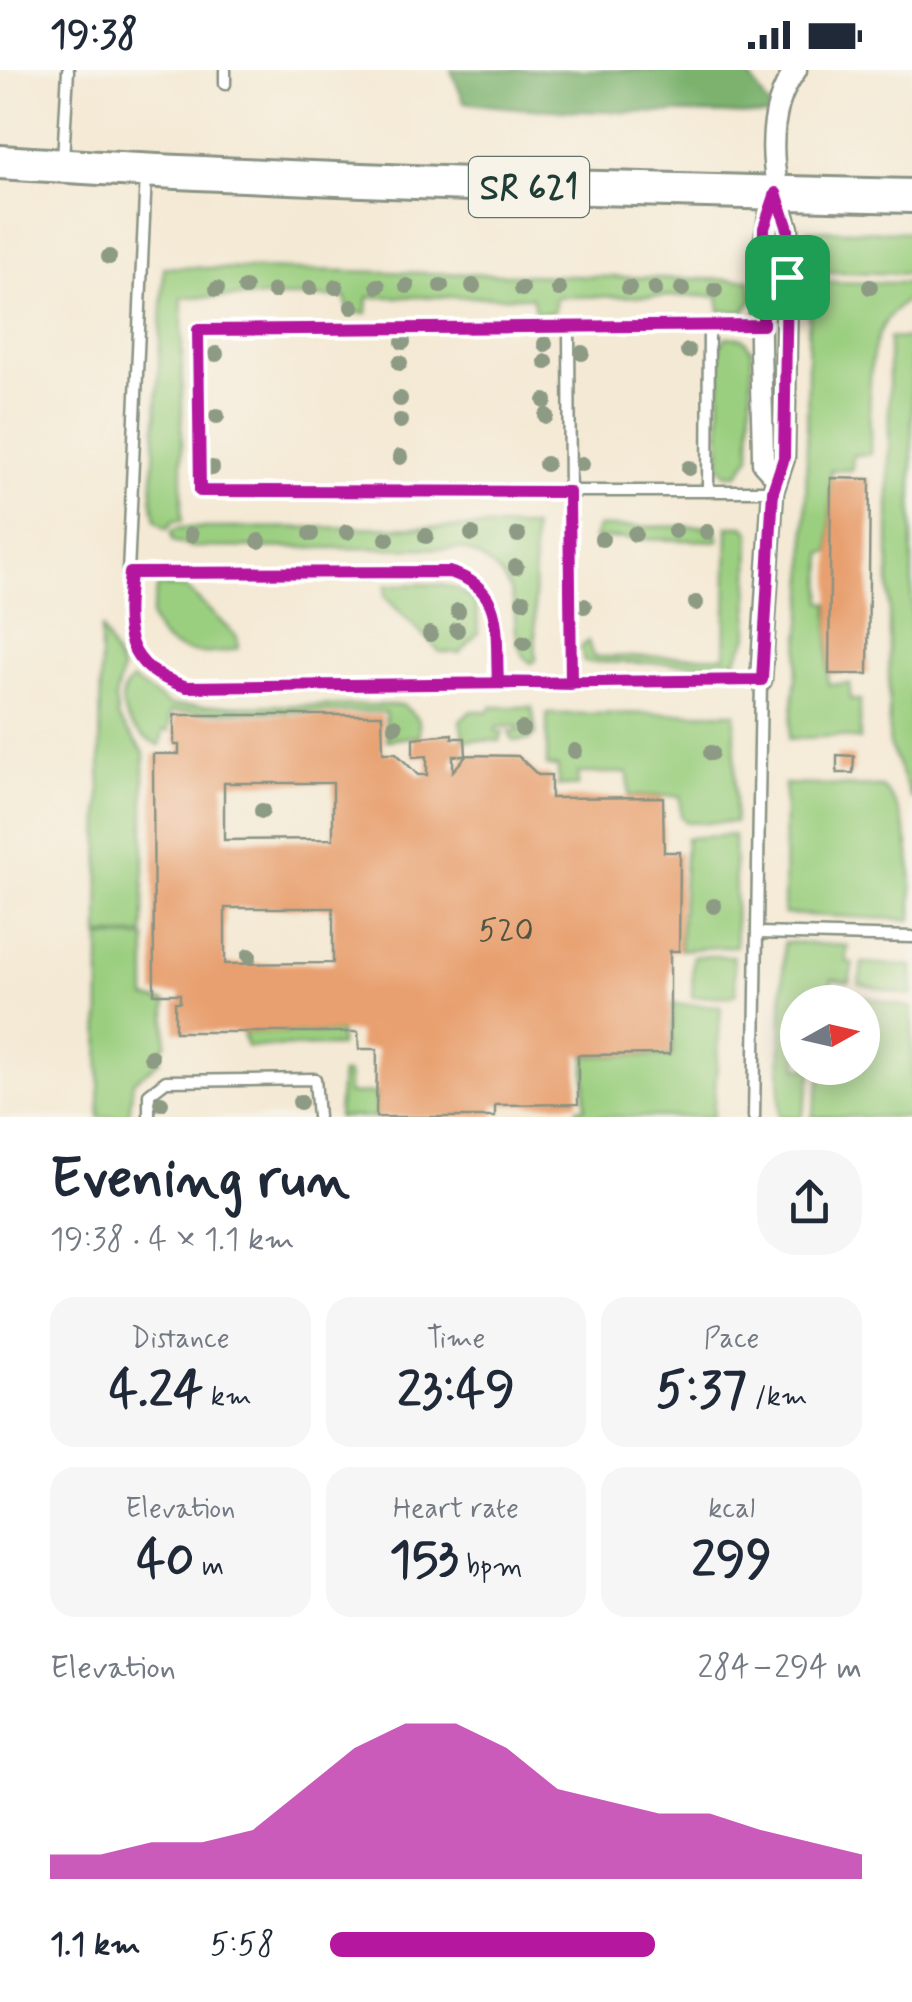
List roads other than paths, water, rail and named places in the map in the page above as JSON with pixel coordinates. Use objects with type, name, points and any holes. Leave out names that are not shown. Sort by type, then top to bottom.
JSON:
[{"type":"main road","name":"SR 621","points":[[0,162],[146,174],[912,196]]},
{"type":"street","points":[[762,680],[774,483],[784,458],[788,229],[776,193],[775,116],[796,70]]},
{"type":"street","points":[[774,483],[763,463],[763,325],[764,228],[776,193]]},
{"type":"lane","points":[[63,166],[68,70]]},
{"type":"lane","points":[[225,70],[225,84]]},
{"type":"lane","points":[[146,174],[126,617],[130,644],[144,666],[164,680],[187,687],[762,680],[754,1117]]},
{"type":"lane","points":[[708,492],[709,325]]},
{"type":"lane","points":[[763,325],[198,330],[200,491],[708,492],[774,483]]},
{"type":"lane","points":[[569,326],[571,684]]},
{"type":"lane","points":[[130,573],[449,572],[476,580],[488,594],[494,613],[498,682]]},
{"type":"lane","points":[[758,932],[912,937]]},
{"type":"lane","points":[[149,1117],[149,1094],[166,1081],[315,1079],[318,1117]]}]
